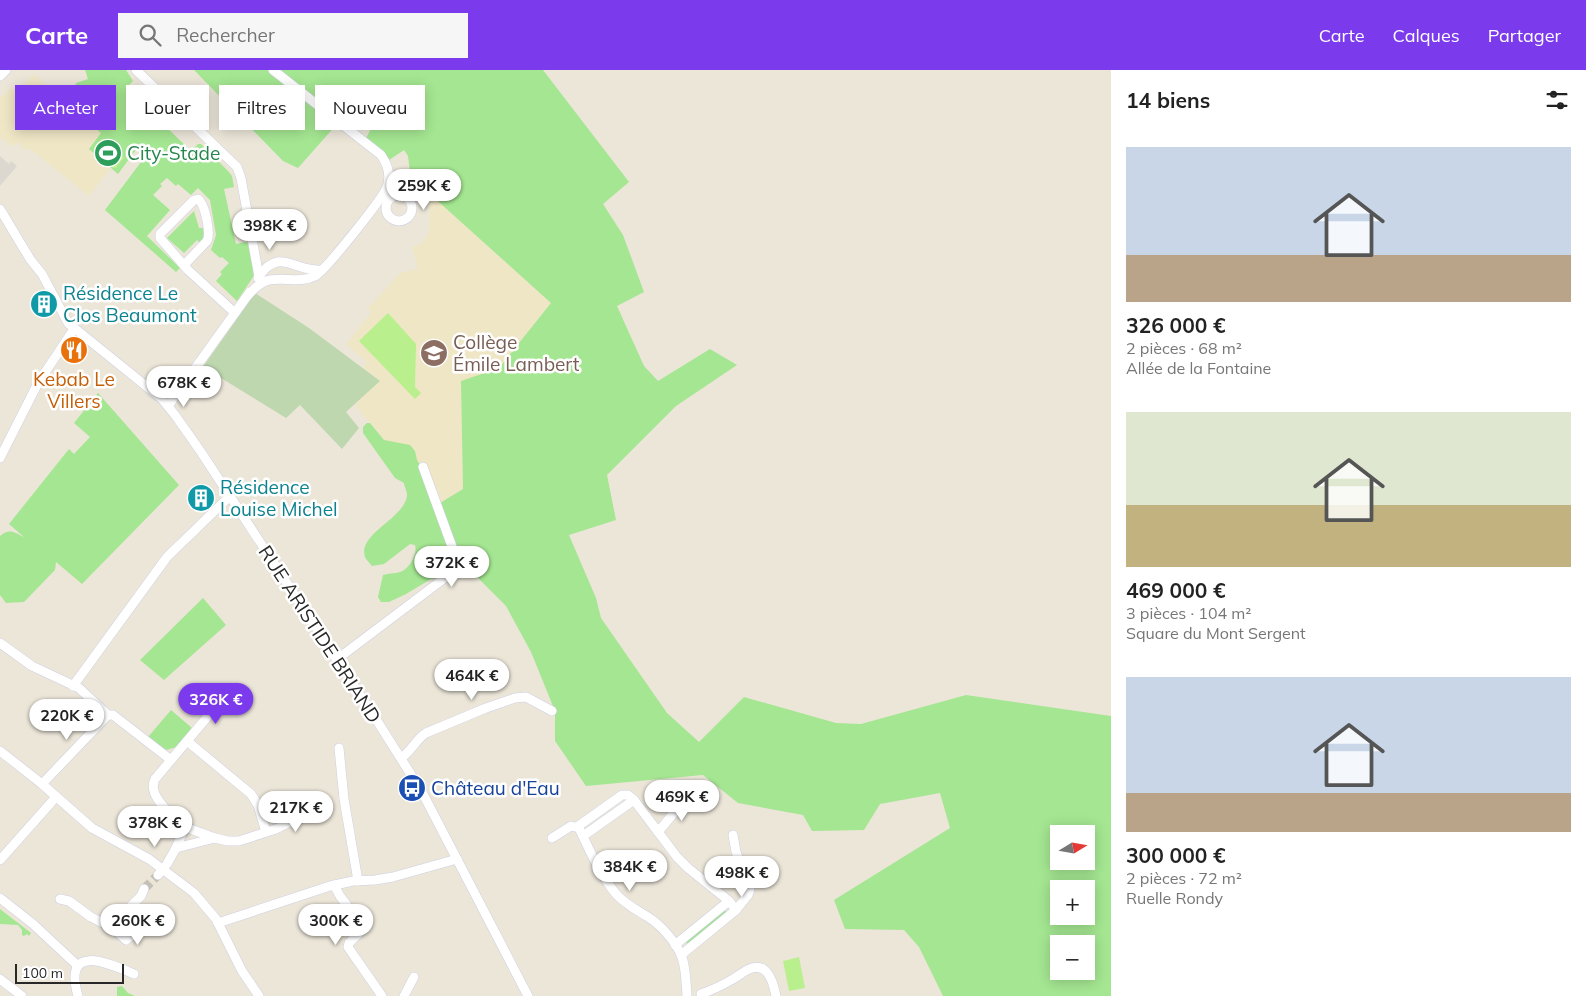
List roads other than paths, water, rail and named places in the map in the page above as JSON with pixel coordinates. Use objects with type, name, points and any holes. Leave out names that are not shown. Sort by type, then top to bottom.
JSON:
[{"type":"street","points":[[0,76],[6,70]]},
{"type":"street","points":[[136,70],[237,167],[241,178],[259,277]]},
{"type":"street","points":[[248,295],[258,286],[268,281],[300,280],[314,276],[322,270],[387,196],[388,171],[381,155],[273,70]]},
{"type":"street","points":[[184,265],[207,241],[209,236],[202,204],[198,199],[194,200],[160,236],[160,240],[184,265],[235,313]]},
{"type":"street","name":"RUE ARISTIDE BRIAND","points":[[0,209],[30,260],[42,274],[65,318],[74,329],[145,384],[168,406],[230,496],[402,758],[422,792],[528,996]]},
{"type":"street","points":[[168,406],[268,266],[274,262],[283,261],[313,270],[322,270]]},
{"type":"street","points":[[293,264],[300,280]]},
{"type":"street","points":[[0,458],[38,384],[74,329]]},
{"type":"street","points":[[336,660],[453,570],[454,552],[423,467]]},
{"type":"street","points":[[74,686],[167,557],[230,496]]},
{"type":"street","points":[[0,643],[32,666],[84,692],[108,714],[113,715],[171,760]]},
{"type":"street","points":[[234,694],[222,700],[155,778],[153,790],[156,796],[170,816],[185,827],[215,838],[235,842],[304,818],[313,812]]},
{"type":"street","points":[[402,758],[408,754],[417,740],[426,733],[510,699],[526,697],[552,711]]},
{"type":"street","points":[[42,784],[108,714]]},
{"type":"street","points":[[186,741],[251,794],[258,805],[266,832]]},
{"type":"street","points":[[339,748],[344,799],[358,881]]},
{"type":"street","points":[[0,751],[42,784],[92,828],[140,853],[161,872],[194,893],[218,923],[242,972],[260,996]]},
{"type":"street","points":[[552,838],[571,826],[577,827],[622,795],[628,795],[634,800],[684,865],[728,901],[736,910]]},
{"type":"street","points":[[0,860],[56,797]]},
{"type":"street","points":[[583,836],[634,800]]},
{"type":"street","points":[[658,832],[673,814],[674,800]]},
{"type":"street","points":[[161,872],[176,848],[185,827]]},
{"type":"street","points":[[577,827],[601,872],[616,894],[627,904],[652,920],[675,945],[681,955],[684,966],[686,996],[705,994],[747,970],[758,968],[765,970],[770,975],[776,996]]},
{"type":"street","points":[[681,955],[736,910],[748,895],[750,889],[736,852],[733,834]]},
{"type":"street","points":[[176,848],[215,838]]},
{"type":"street","points":[[218,923],[334,885],[388,878],[457,859]]},
{"type":"street","points":[[334,885],[364,928],[349,943],[348,947],[382,996]]},
{"type":"street","points":[[113,928],[141,896],[144,889]]},
{"type":"street","points":[[0,898],[78,966]]},
{"type":"street","points":[[60,899],[69,901],[91,917],[113,928],[126,940],[144,925],[129,908]]},
{"type":"street","points":[[675,945],[728,901]]},
{"type":"street","points":[[78,996],[75,977],[78,966],[85,961],[100,961],[134,974]]},
{"type":"street","points":[[404,996],[414,977]]},
{"type":"street","points":[[0,979],[22,996]]},
{"type":"tunnel","points":[[144,889],[158,875]]},
{"type":"place","name":"City-Stade","points":[[108,153]]},
{"type":"place","name":"Résidence Le Clos Beaumont","points":[[44,304]]},
{"type":"place","name":"Kebab Le Villers","points":[[74,350]]},
{"type":"place","name":"Collège Émile Lambert","points":[[434,353]]},
{"type":"place","name":"Résidence Louise Michel","points":[[201,498]]},
{"type":"place","name":"Château d'Eau","points":[[412,788]]}]
